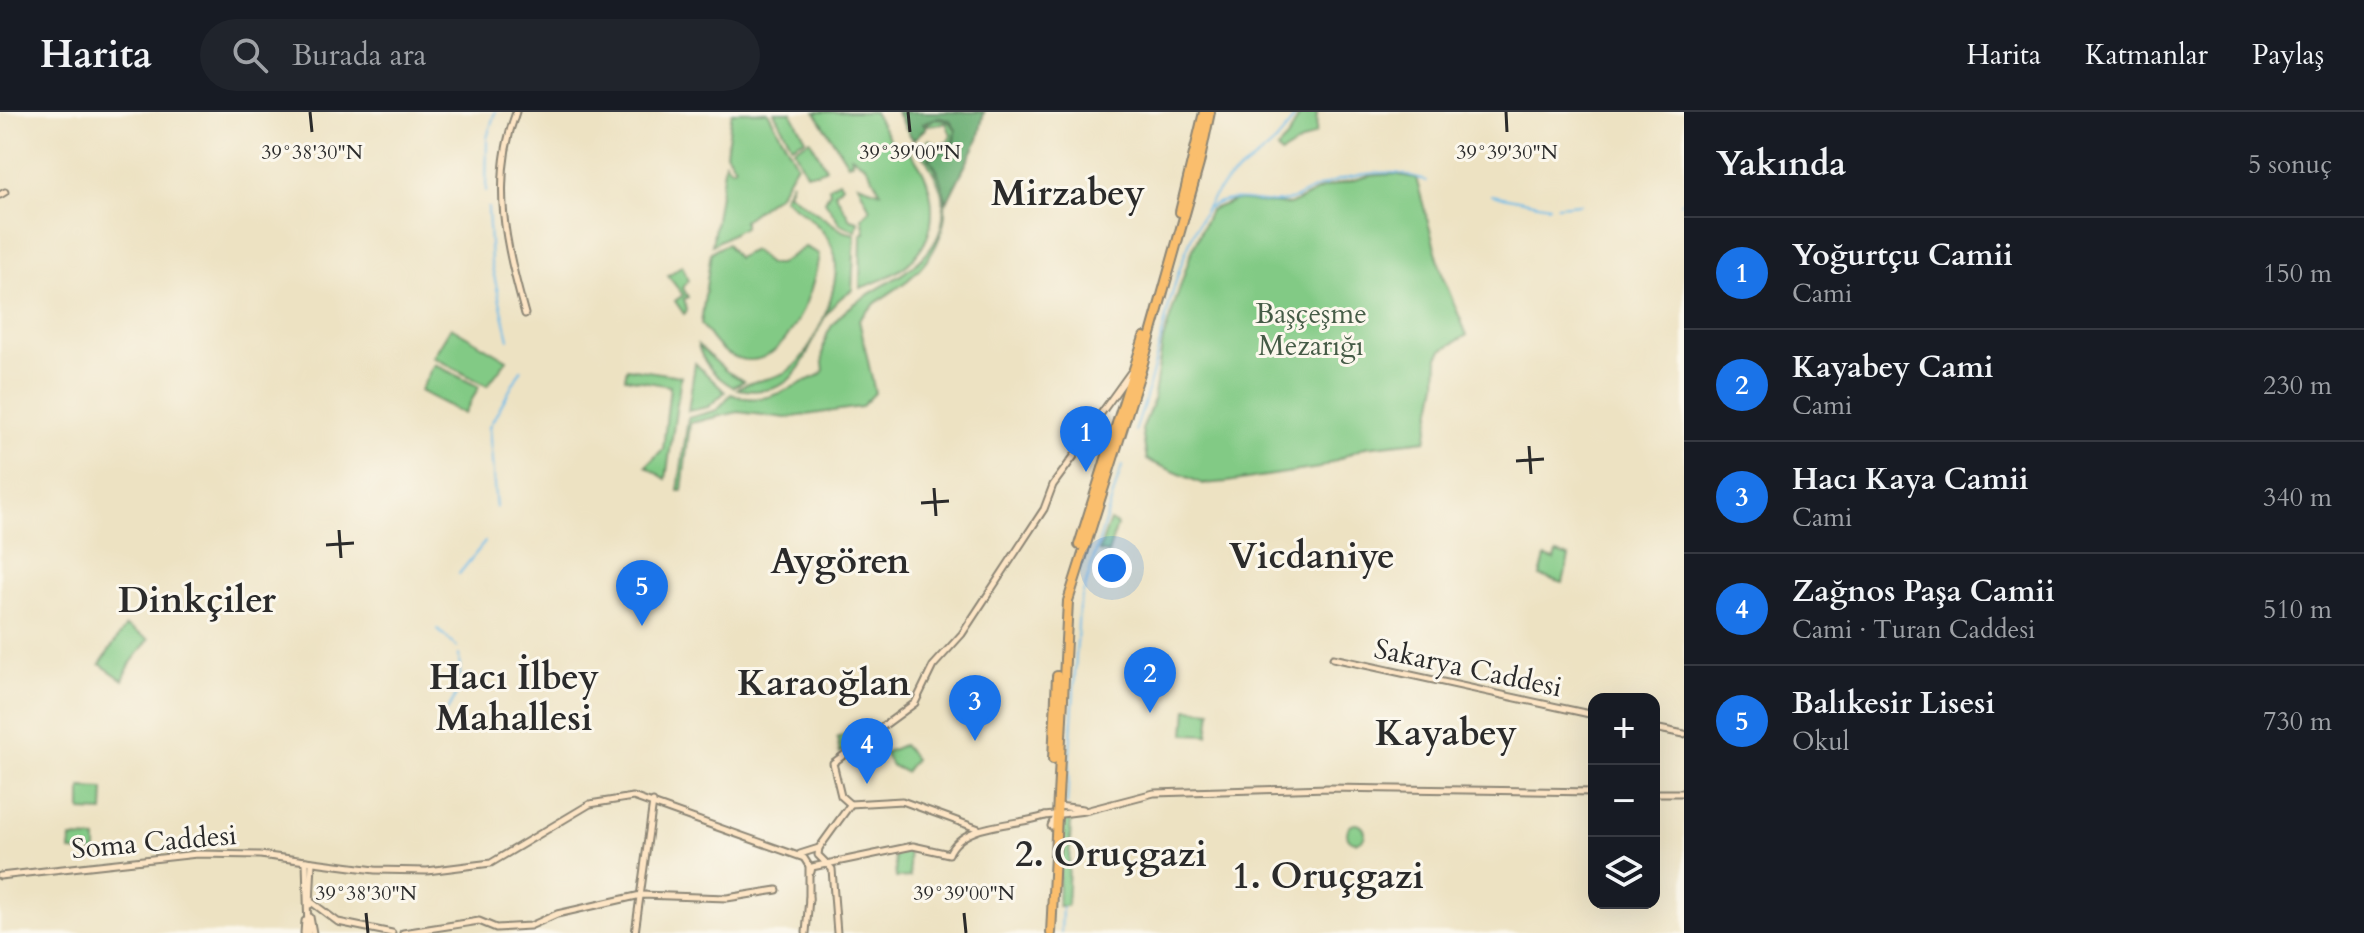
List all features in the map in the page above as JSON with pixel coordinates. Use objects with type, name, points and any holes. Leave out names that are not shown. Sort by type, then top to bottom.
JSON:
[{"type":"highway","points":[[1047,932],[1066,611],[1118,449],[1136,366],[1207,112]]},
{"type":"highway","points":[[1047,932],[1063,598],[1118,449],[1199,164],[1207,112]]},
{"type":"main road","points":[[516,112],[503,155],[500,200],[507,249],[525,314]]},
{"type":"main road","points":[[980,829],[902,801],[850,804],[841,796],[833,763],[915,703],[933,666],[958,638],[1044,509],[1053,485],[1136,366]]},
{"type":"main road","points":[[1088,437],[1118,449]]},
{"type":"main road","name":"Sakarya Caddesi","points":[[1333,658],[1588,714]]},
{"type":"main road","points":[[1660,729],[1684,734]]},
{"type":"main road","points":[[806,933],[812,867],[913,846],[949,854],[959,840],[980,829],[1020,824],[1055,811],[1092,809],[1142,795],[1312,788],[1588,792]]},
{"type":"main road","points":[[1660,793],[1684,793]]},
{"type":"main road","name":"Soma Caddesi","points":[[0,876],[197,854],[237,853],[367,870],[427,871],[491,863],[590,804],[633,797],[795,853]]},
{"type":"main road","points":[[635,933],[653,802]]},
{"type":"main road","points":[[837,933],[833,874],[817,853],[850,804]]},
{"type":"main road","points":[[795,853],[810,853],[819,848]]},
{"type":"main road","points":[[795,853],[808,863],[809,900]]},
{"type":"main road","points":[[309,861],[309,914]]},
{"type":"main road","points":[[309,861],[309,933]]},
{"type":"main road","points":[[403,933],[479,921],[496,928],[530,926],[557,914],[641,895],[727,898],[777,890]]},
{"type":"main road","points":[[310,901],[338,922],[392,933]]},
{"type":"green space","points":[[732,112],[768,112],[797,164],[779,194],[744,220],[744,227],[712,245],[725,162],[731,169],[735,167],[726,153]]},
{"type":"green space","points":[[774,112],[791,112],[806,139],[792,146]]},
{"type":"green space","points":[[815,112],[874,112],[898,154],[908,150],[917,161],[929,188],[932,217],[923,245],[902,268],[860,288],[861,234],[865,233],[862,217],[870,209],[858,184],[881,192],[865,165],[851,156],[852,162],[848,164]]},
{"type":"green space","points":[[896,112],[984,112],[978,140],[947,202],[937,170],[929,158],[953,146],[956,130],[950,121],[938,117],[923,124],[926,128],[913,140]]},
{"type":"green space","points":[[1301,112],[1317,112],[1316,133],[1281,154],[1277,149],[1288,138]]},
{"type":"green space","points":[[935,118],[949,122],[956,130],[951,145],[928,157],[943,189],[944,222],[939,238],[921,267],[859,320],[875,393],[861,407],[786,418],[738,412],[690,423],[682,491],[678,491],[688,418],[717,410],[731,394],[744,398],[767,397],[820,375],[824,370],[825,341],[837,319],[926,254],[940,231],[943,201],[937,181],[921,150],[929,139],[938,145],[948,142],[951,134],[946,123],[925,126]]},
{"type":"green space","points":[[810,140],[826,168],[817,173],[806,173],[794,149]]},
{"type":"green space","name":"Başçeşme Mezarığı","points":[[1393,174],[1416,178],[1443,277],[1467,335],[1442,350],[1438,357],[1437,383],[1426,440],[1365,447],[1319,468],[1203,484],[1147,460],[1142,430],[1153,401],[1163,340],[1190,256],[1210,210],[1236,200],[1290,205],[1323,188],[1369,176]]},
{"type":"green space","points":[[792,181],[788,193],[843,231],[855,234],[852,290],[835,303],[823,320],[835,280],[834,252],[820,228],[783,198]]},
{"type":"green space","points":[[839,181],[842,185],[835,193],[850,219],[858,221],[856,231],[840,224],[825,201],[829,187]]},
{"type":"green space","points":[[727,244],[737,258],[753,250],[769,264],[779,264],[805,247],[819,254],[802,312],[791,332],[763,358],[745,360],[725,352],[701,324],[711,252]]},
{"type":"green space","points":[[682,265],[688,280],[683,288],[688,297],[684,299],[687,311],[684,314],[675,301],[683,295],[668,276]]},
{"type":"green space","points":[[451,327],[507,360],[487,386],[433,357]]},
{"type":"green space","points":[[817,333],[796,372],[783,384],[764,390],[737,389],[789,370],[799,361]]},
{"type":"green space","points":[[698,345],[726,371],[744,381],[733,387],[721,379],[711,370]]},
{"type":"green space","points":[[695,363],[725,392],[708,407],[688,411]]},
{"type":"green space","points":[[434,364],[479,387],[464,414],[420,391]]},
{"type":"green space","points":[[627,368],[681,376],[666,479],[646,466],[663,449],[670,386],[625,378]]},
{"type":"green space","points":[[1110,521],[1117,525],[1108,553],[1099,551]]},
{"type":"green space","points":[[1557,553],[1569,557],[1563,583],[1540,576],[1545,557],[1555,560]]},
{"type":"green space","points":[[126,626],[149,639],[130,664],[123,680],[100,664]]},
{"type":"green space","points":[[1187,709],[1211,711],[1208,735],[1185,734]]},
{"type":"green space","points":[[847,733],[857,742],[840,753],[837,738]]},
{"type":"green space","points":[[903,745],[915,759],[905,772],[891,765],[884,753]]},
{"type":"green space","points":[[81,788],[104,789],[103,812],[81,811]]},
{"type":"green space","points":[[1061,820],[1071,820],[1067,906],[1058,906]]},
{"type":"green space","points":[[1352,824],[1360,824],[1365,833],[1363,840],[1352,842],[1347,837],[1347,829]]},
{"type":"green space","points":[[71,838],[96,839],[96,852],[70,851]]},
{"type":"green space","points":[[908,851],[910,877],[896,878],[894,852]]},
{"type":"waterway","points":[[486,191],[487,138],[495,112]]},
{"type":"waterway","points":[[1135,431],[1174,287],[1195,231],[1219,190],[1265,152],[1297,112]]},
{"type":"waterway","points":[[1208,208],[1237,199],[1287,201],[1329,183],[1371,173],[1399,173],[1426,181]]},
{"type":"waterway","points":[[1492,195],[1549,206]]},
{"type":"waterway","points":[[1680,203],[1684,202]]},
{"type":"waterway","points":[[1557,206],[1580,204]]},
{"type":"waterway","points":[[488,208],[491,263],[509,339]]},
{"type":"waterway","points":[[496,508],[489,427],[521,370]]},
{"type":"waterway","points":[[1067,804],[1079,607],[1122,466]]},
{"type":"waterway","points":[[459,574],[485,542]]},
{"type":"waterway","points":[[437,629],[457,647]]},
{"type":"waterway","points":[[447,711],[461,686],[459,655]]},
{"type":"waterway","points":[[1061,932],[1062,907]]},
{"type":"place","name":"Yoğurtçu Camii","points":[[1086,472]]},
{"type":"place","name":"Balıkesir Lisesi","points":[[642,626]]},
{"type":"place","name":"Kayabey Cami","points":[[1150,713]]},
{"type":"place","name":"Hacı Kaya Camii","points":[[975,741]]},
{"type":"place","name":"Zağnos Paşa Camii","points":[[867,784]]},
{"type":"district","name":"Mirzabey","points":[[1068,193]]},
{"type":"district","name":"Vicdaniye","points":[[1312,556]]},
{"type":"district","name":"Aygören","points":[[840,561]]},
{"type":"district","name":"Dinkçiler","points":[[197,600]]},
{"type":"district","name":"Karaoğlan","points":[[824,683]]},
{"type":"district","name":"Hacı İlbey Mahallesi","points":[[514,698]]},
{"type":"district","name":"Kayabey","points":[[1446,733]]},
{"type":"district","name":"2. Oruçgazi","points":[[1111,854]]},
{"type":"district","name":"1. Oruçgazi","points":[[1328,876]]}]
